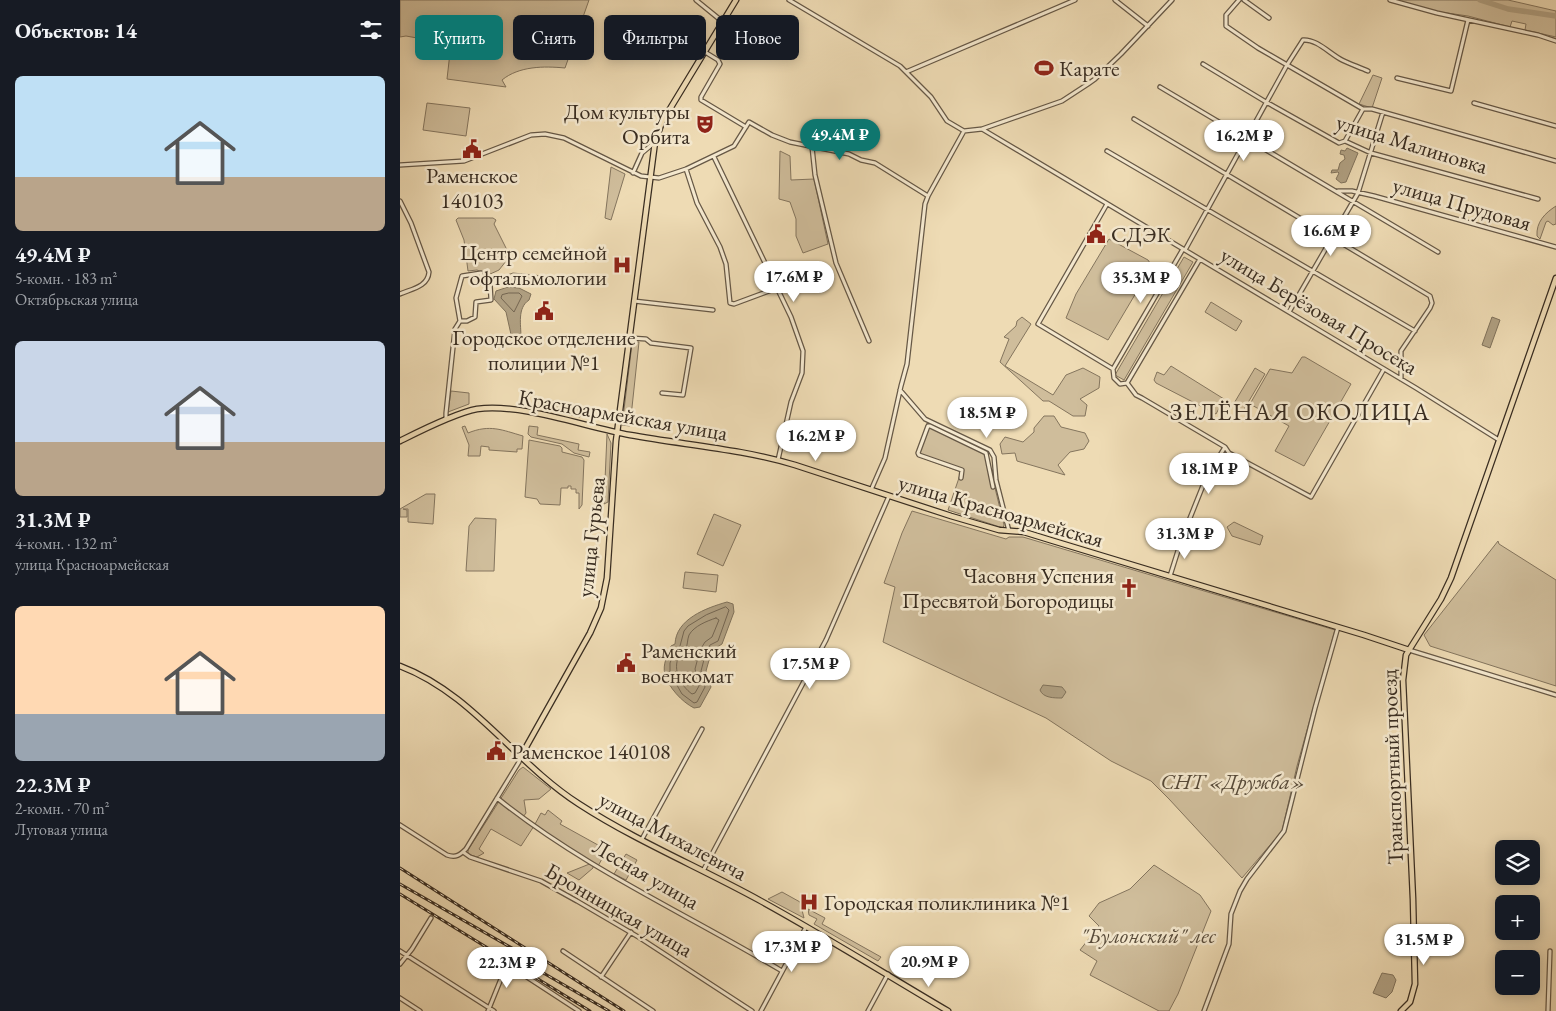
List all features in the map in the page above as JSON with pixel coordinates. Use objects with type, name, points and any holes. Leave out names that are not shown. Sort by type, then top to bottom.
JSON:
[{"type":"main road","name":"улица Гурьева","points":[[727,15],[736,0]]},
{"type":"main road","name":"улица Гурьева","points":[[706,50],[716,34]]},
{"type":"main road","name":"улица Гурьева","points":[[521,756],[590,633],[601,608],[609,566],[617,432],[655,142],[662,122],[700,60]]},
{"type":"main road","name":"Транспортный проезд","points":[[1401,1011],[1410,1002],[1414,984],[1413,899],[1403,680],[1405,660],[1409,650],[1441,599],[1451,578],[1556,278]]},
{"type":"main road","name":"Красноармейская улица","points":[[400,441],[446,420],[475,410],[517,410],[617,432],[778,460],[871,490]]},
{"type":"main road","name":"улица Красноармейская","points":[[871,490],[951,516],[1009,531],[1027,533],[1409,650]]},
{"type":"main road","name":"улица Михалевича","points":[[400,666],[425,677],[446,690],[572,799],[642,839],[806,926],[948,1011]]},
{"type":"street","points":[[696,0],[716,16]]},
{"type":"street","points":[[789,0],[900,66],[931,97],[947,121],[963,132],[982,129],[1062,101],[1096,79],[1172,0]]},
{"type":"street","points":[[906,72],[1075,0]]},
{"type":"street","points":[[1115,0],[1148,26]]},
{"type":"street","points":[[1239,0],[1226,15],[1226,26],[1258,48],[1363,109],[1383,112],[1556,161]]},
{"type":"street","points":[[1244,0],[1269,18]]},
{"type":"street","points":[[1390,0],[1468,20],[1486,22],[1556,41]]},
{"type":"street","points":[[1398,78],[1450,91],[1468,20]]},
{"type":"street","points":[[1127,383],[1120,384],[1114,378],[1112,369],[1208,211],[1266,102],[1301,43],[1307,40],[1341,60],[1368,71]]},
{"type":"street","points":[[706,53],[718,60],[720,64],[701,100],[746,128]]},
{"type":"street","name":"улица Малиновка","points":[[1203,64],[1266,102],[1339,142],[1344,142],[1371,154],[1538,198]]},
{"type":"street","points":[[1160,87],[1438,252]]},
{"type":"street","points":[[1474,102],[1556,126]]},
{"type":"street","points":[[1344,142],[1363,109]]},
{"type":"street","points":[[1289,312],[1358,193],[1383,112]]},
{"type":"street","points":[[1134,119],[1430,296],[1432,303],[1401,351],[1401,379]]},
{"type":"street","points":[[400,165],[464,161],[530,135],[545,134],[564,138],[633,173],[650,178],[662,177],[714,157],[734,146],[749,122],[773,136],[812,147],[849,154],[861,160],[875,163],[928,196]]},
{"type":"street","name":"улица Берёзовая Просека","points":[[982,129],[1401,379],[1499,440]]},
{"type":"street","points":[[871,490],[885,458],[907,364],[921,236],[928,196],[963,132]]},
{"type":"street","points":[[633,173],[642,154],[655,142]]},
{"type":"street","points":[[812,147],[814,175],[836,263],[869,341]]},
{"type":"street","points":[[1107,151],[1415,332]]},
{"type":"street","points":[[714,157],[797,331],[803,351],[802,373],[791,402],[778,460]]},
{"type":"street","points":[[686,169],[697,203],[720,247],[726,264],[730,303],[734,304],[777,288]]},
{"type":"street","name":"улица Прудовая","points":[[1337,191],[1352,191],[1556,247]]},
{"type":"street","points":[[400,201],[411,223],[427,267],[428,276],[423,284],[400,294]]},
{"type":"street","points":[[1107,204],[1038,324],[1112,369]]},
{"type":"street","points":[[1127,383],[1163,325],[1200,259]]},
{"type":"street","points":[[446,420],[456,329],[460,321],[456,298],[462,276],[481,273],[482,283],[490,283],[491,300],[476,302],[475,317],[467,321],[460,321]]},
{"type":"street","points":[[634,301],[713,310]]},
{"type":"street","points":[[629,338],[646,339],[651,342],[691,348],[683,395],[662,393]]},
{"type":"street","points":[[1127,383],[1136,395],[1225,447],[1229,453],[1311,497],[1384,369]]},
{"type":"street","points":[[900,390],[925,419],[990,450],[994,457],[996,480],[1009,531]]},
{"type":"street","points":[[962,478],[962,470],[919,455],[918,453],[928,426],[938,429],[986,453],[993,487]]},
{"type":"street","points":[[1170,576],[1182,538],[1206,478],[1225,447]]},
{"type":"street","points":[[703,871],[826,640],[889,496]]},
{"type":"street","points":[[1204,1011],[1230,944],[1231,914],[1240,891],[1284,831],[1338,627]]},
{"type":"street","points":[[1409,650],[1556,695]]},
{"type":"street","points":[[642,839],[702,729]]},
{"type":"street","name":"улица Гурьева","points":[[463,852],[521,756]]},
{"type":"street","name":"Лесная улица","points":[[497,798],[534,826],[609,874],[782,972]]},
{"type":"street","points":[[400,825],[446,854],[459,856],[463,852]]},
{"type":"street","name":"Бронницкая улица","points":[[463,852],[470,857],[541,882],[631,932],[752,1011]]},
{"type":"street","points":[[400,964],[407,956],[406,954],[412,949],[431,918]]},
{"type":"street","points":[[761,1011],[806,926]]},
{"type":"street","points":[[601,977],[631,932]]},
{"type":"street","points":[[400,951],[494,1011]]},
{"type":"street","points":[[562,951],[654,1011]]},
{"type":"street","points":[[1548,1011],[1550,951]]},
{"type":"street","points":[[489,1009],[507,964],[579,1011]]},
{"type":"street","points":[[868,1011],[888,974]]},
{"type":"street","points":[[400,998],[420,1011]]},
{"type":"green space","points":[[400,0],[589,0],[584,15],[513,15],[513,60],[568,60],[565,68],[532,68],[509,75],[502,80],[506,87],[447,79],[449,60],[503,60],[503,15],[415,15],[415,38],[400,37]]},
{"type":"green space","points":[[1396,0],[1508,0],[1556,11],[1556,37],[1525,30],[1526,24],[1512,21],[1510,27],[1468,16],[1433,11]]},
{"type":"green space","points":[[1373,75],[1382,78],[1372,108],[1359,104]]},
{"type":"green space","points":[[427,103],[470,108],[466,136],[423,130]]},
{"type":"green space","points":[[780,151],[790,156],[791,180],[814,179],[828,244],[803,253],[796,236],[796,219],[790,202],[779,199]]},
{"type":"green space","points":[[611,167],[625,174],[611,220],[605,218]]},
{"type":"green space","points":[[1556,206],[1556,224],[1553,225],[1548,221],[1546,222],[1540,239],[1537,236],[1538,226],[1545,215]]},
{"type":"green space","points":[[458,218],[493,218],[496,220],[494,224],[510,256],[499,270],[488,275],[477,270],[468,271],[464,240],[456,220]]},
{"type":"green space","points":[[1109,239],[1148,260],[1152,266],[1108,340],[1066,318],[1076,294]]},
{"type":"green space","points":[[1184,257],[1193,262],[1124,380],[1115,375]]},
{"type":"green space","points":[[513,273],[573,279],[573,283],[519,287],[512,284],[509,280],[507,275]]},
{"type":"green space","points":[[1211,302],[1242,321],[1236,331],[1205,312]]},
{"type":"green space","points":[[1022,317],[1031,324],[1005,366],[1053,395],[1066,375],[1083,368],[1100,377],[1099,388],[1080,399],[1087,405],[1085,416],[1073,416],[1049,401],[1043,401],[1000,362],[1009,339],[1004,337],[1016,326],[1017,321]]},
{"type":"green space","points":[[639,342],[630,426],[622,425],[623,419],[627,418],[623,418],[632,344]]},
{"type":"green space","points":[[1302,357],[1351,384],[1304,466],[1275,451],[1289,426],[1250,404],[1270,369],[1292,373]]},
{"type":"green space","points":[[1171,366],[1224,399],[1216,414],[1156,383],[1154,380],[1157,372],[1164,375]]},
{"type":"green space","points":[[1255,368],[1265,374],[1243,411],[1233,405]]},
{"type":"green space","points":[[451,391],[469,393],[469,404],[448,412]]},
{"type":"green space","points":[[550,401],[572,403],[575,406],[582,407],[580,417],[548,410]]},
{"type":"green space","points":[[1044,416],[1054,416],[1061,427],[1085,433],[1089,441],[1084,449],[1070,452],[1058,465],[1065,475],[1017,461],[1015,453],[1002,454],[1000,444],[1005,437],[1023,442],[1034,432],[1034,428]]},
{"type":"green space","points":[[927,423],[986,451],[1004,525],[1003,528],[948,510],[961,472],[917,456]]},
{"type":"green space","points":[[465,426],[468,433],[490,428],[523,436],[522,449],[517,449],[517,452],[489,450],[489,447],[481,446],[480,456],[468,456],[469,445],[462,427]]},
{"type":"green space","points":[[529,426],[538,427],[537,435],[579,444],[578,450],[590,452],[589,457],[574,453],[562,444],[531,437],[528,434]]},
{"type":"green space","points":[[607,434],[611,443],[608,502],[604,504]]},
{"type":"green space","points":[[529,440],[560,446],[562,452],[582,457],[584,460],[582,505],[579,509],[579,493],[576,493],[576,489],[571,489],[571,486],[561,488],[560,505],[540,504],[537,499],[525,497]]},
{"type":"green space","points":[[426,494],[435,494],[433,524],[408,522],[408,509],[403,509],[407,510],[407,517],[400,517],[400,509]]},
{"type":"green space","name":"СНТ «Дружба»","points":[[912,511],[1006,539],[1009,537],[1023,537],[1335,630],[1297,766],[1282,831],[1242,878],[1151,781],[1111,761],[1046,718],[883,642],[895,587],[884,583]]},
{"type":"green space","points":[[714,514],[741,525],[723,566],[697,554]]},
{"type":"green space","points":[[475,518],[496,519],[494,571],[466,571],[469,526]]},
{"type":"green space","points":[[1234,522],[1263,536],[1260,545],[1232,536],[1227,527]]},
{"type":"green space","points":[[1498,541],[1499,544],[1556,580],[1556,686],[1430,646],[1424,635]]},
{"type":"green space","points":[[685,572],[718,575],[716,592],[683,588]]},
{"type":"green space","points":[[523,767],[551,789],[539,799],[524,800],[526,813],[523,817],[534,826],[521,846],[491,829],[479,849],[484,853],[477,857],[468,854],[468,850],[519,770]]},
{"type":"green space","points":[[548,810],[562,821],[560,824],[607,850],[598,866],[593,864],[593,868],[579,880],[567,873],[592,863],[534,826],[541,813],[545,815]]},
{"type":"green space","points":[[626,854],[637,860],[626,880],[614,874]]},
{"type":"green space","name":"\"Булонский\" лес","points":[[1154,865],[1200,895],[1211,911],[1178,994],[1169,1011],[1159,1011],[1090,975],[1097,961],[1080,950],[1099,926],[1089,916],[1099,903],[1130,889]]},
{"type":"green space","points":[[782,892],[800,902],[804,918],[768,899]]},
{"type":"green space","points":[[808,909],[825,918],[822,924],[881,957],[878,961],[814,924],[817,919],[809,915]]},
{"type":"water","points":[[1347,148],[1358,153],[1346,182],[1341,183],[1336,179],[1338,172],[1331,173],[1332,170],[1338,170],[1340,163],[1345,159],[1344,155],[1340,154],[1341,150],[1345,151]]},
{"type":"water","points":[[508,287],[519,288],[531,294],[521,312],[521,337],[512,339],[506,312],[494,299],[496,291]]},
{"type":"water","points":[[1492,317],[1500,320],[1490,348],[1482,345]]},
{"type":"water","points":[[727,602],[733,604],[734,612],[722,644],[711,653],[706,671],[711,687],[700,707],[694,708],[680,698],[669,684],[664,671],[666,660],[671,646],[675,644],[677,635],[686,621],[702,611]]},
{"type":"water","points":[[1043,685],[1062,687],[1066,692],[1062,698],[1049,697],[1041,693],[1040,690]]},
{"type":"water","points":[[1382,973],[1393,975],[1396,980],[1392,992],[1386,998],[1373,993]]},
{"type":"waterway","points":[[1480,0],[1508,9],[1556,16]]},
{"type":"railway","points":[[400,868],[624,1011]]},
{"type":"railway","points":[[400,884],[524,955]]},
{"type":"railway","points":[[400,894],[590,1011]]},
{"type":"railway","points":[[514,956],[609,1011]]},
{"type":"place","name":"Карате","points":[[1044,68]]},
{"type":"place","name":"Дом культуры Орбита","points":[[705,124]]},
{"type":"place","name":"Раменское 140103","points":[[472,149]]},
{"type":"place","name":"СДЭК","points":[[1096,234]]},
{"type":"place","name":"Центр семейной офтальмологии","points":[[622,265]]},
{"type":"place","name":"Городское отделение полиции №1","points":[[544,311]]},
{"type":"place","name":"Часовня Успения Пресвятой Богородицы","points":[[1129,588]]},
{"type":"place","name":"Раменский военкомат","points":[[626,663]]},
{"type":"place","name":"Раменское 140108","points":[[496,751]]},
{"type":"place","name":"Городская поликлиника №1","points":[[809,902]]},
{"type":"district","name":"ЗЕЛЁНАЯ ОКОЛИЦА","points":[[1300,411]]}]
